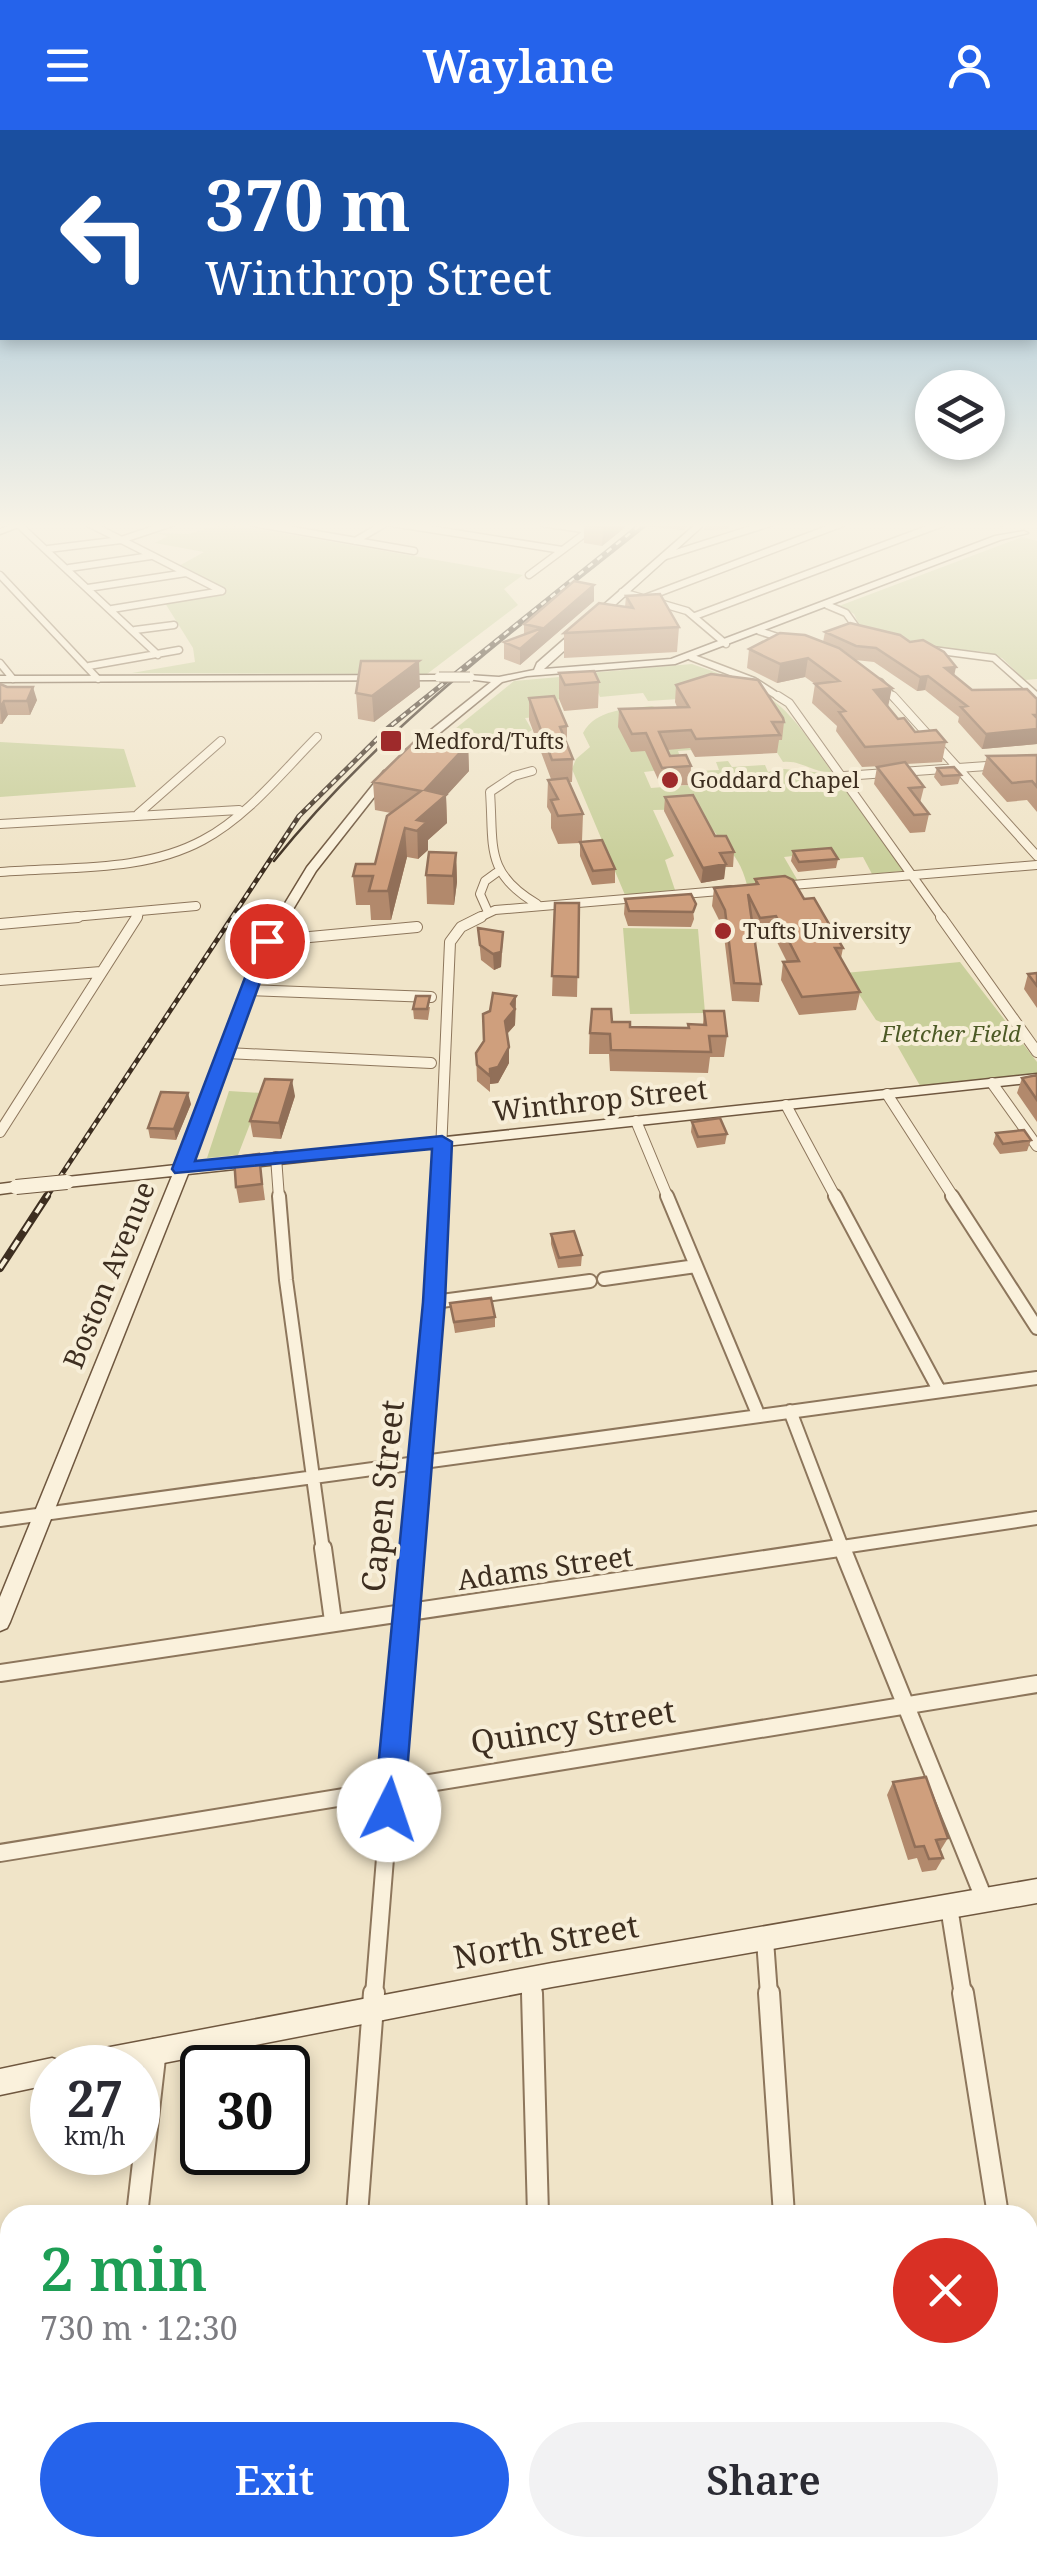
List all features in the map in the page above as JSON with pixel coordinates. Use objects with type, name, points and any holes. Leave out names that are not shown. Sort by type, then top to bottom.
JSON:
[{"type":"street","points":[[60,636],[98,679]]},
{"type":"street","points":[[141,636],[158,654]]},
{"type":"street","points":[[538,672],[540,664],[572,636]]},
{"type":"street","points":[[712,636],[726,644]]},
{"type":"street","points":[[0,679],[499,680],[538,672],[637,666],[691,657],[746,636]]},
{"type":"street","points":[[775,636],[806,646]]},
{"type":"street","points":[[913,647],[994,658],[1037,696]]},
{"type":"street","points":[[89,666],[179,650]]},
{"type":"street","points":[[691,657],[753,680],[789,703],[1037,1052]]},
{"type":"street","points":[[0,663],[14,679]]},
{"type":"street","points":[[872,678],[904,703],[1036,863]]},
{"type":"street","name":"Boston Avenue","points":[[0,1622],[182,1169],[267,941],[321,856],[376,786],[427,737],[499,680]]},
{"type":"street","points":[[0,872],[152,860],[206,840],[317,738]]},
{"type":"street","points":[[138,814],[221,741]]},
{"type":"street","points":[[844,776],[1008,765]]},
{"type":"street","points":[[532,771],[514,776],[490,792],[496,873],[505,886],[540,905]]},
{"type":"street","points":[[0,824],[240,810]]},
{"type":"street","points":[[768,887],[1036,863]]},
{"type":"street","points":[[496,873],[480,894],[488,912],[743,889]]},
{"type":"street","points":[[0,924],[196,906]]},
{"type":"street","points":[[0,1132],[140,912]]},
{"type":"street","name":"Capen Street","points":[[357,2205],[403,1615],[434,1302],[450,942],[461,927],[488,912]]},
{"type":"street","points":[[267,941],[417,927]]},
{"type":"street","points":[[0,980],[100,972]]},
{"type":"street","points":[[248,990],[431,997]]},
{"type":"street","points":[[227,1053],[430,1063]]},
{"type":"street","name":"Winthrop Street","points":[[8,1188],[1037,1078]]},
{"type":"street","points":[[992,1083],[1037,1146]]},
{"type":"street","points":[[887,1094],[1037,1328]]},
{"type":"street","points":[[786,1105],[939,1390]]},
{"type":"street","points":[[636,1121],[758,1414]]},
{"type":"street","points":[[276,1157],[286,1280],[333,1621]]},
{"type":"street","points":[[434,1302],[696,1266]]},
{"type":"street","points":[[0,1520],[1037,1378]]},
{"type":"street","points":[[790,1411],[902,1705],[985,1901]]},
{"type":"street","name":"Adams Street","points":[[0,1673],[1037,1518]]},
{"type":"street","name":"Quincy Street","points":[[0,1852],[1037,1684]]},
{"type":"street","name":"North Street","points":[[160,2048],[1037,1891]]},
{"type":"street","points":[[950,1906],[996,2205]]},
{"type":"street","points":[[765,1940],[783,2205]]},
{"type":"street","points":[[532,1979],[538,2205]]},
{"type":"street","points":[[0,2082],[30,2076]]},
{"type":"street","points":[[139,2205],[142,2175]]},
{"type":"green space","points":[[186,636],[477,636],[427,674],[132,673],[195,662]]},
{"type":"green space","points":[[882,636],[1037,636],[1037,679],[1025,680],[1002,658],[985,652],[916,645]]},
{"type":"green space","points":[[692,664],[742,683],[775,702],[801,729],[832,772],[783,762],[769,740],[780,740],[693,698],[648,701],[643,693],[600,697],[589,673]]},
{"type":"green space","points":[[582,675],[591,696],[558,699],[563,715],[525,718],[532,730],[522,736],[492,741],[450,733],[514,681]]},
{"type":"green space","points":[[652,706],[671,713],[695,757],[691,750],[678,751],[681,759],[669,769],[644,772],[651,788],[702,784],[696,771],[719,770],[716,762],[728,761],[732,767],[765,765],[768,772],[784,769],[834,774],[903,871],[872,874],[863,857],[835,859],[828,852],[784,857],[798,881],[747,885],[738,862],[701,809],[653,810],[674,856],[665,860],[675,890],[625,895],[572,769],[576,759],[590,747],[583,733],[596,719]]},
{"type":"green space","points":[[0,742],[124,749],[136,787],[0,797]]},
{"type":"green space","points":[[623,928],[698,929],[705,1013],[630,1014]]},
{"type":"green space","name":"Fletcher Field","points":[[960,962],[1037,1062],[1037,1078],[923,1091],[885,1024],[876,1020],[845,973]]},
{"type":"green space","points":[[229,1091],[262,1093],[238,1155],[207,1158]]},
{"type":"building","points":[[520,636],[535,636],[520,649],[504,642]]},
{"type":"building","points":[[774,636],[808,636],[839,648],[892,688],[874,690],[898,719],[904,718],[915,732],[936,730],[946,742],[865,747],[839,712],[845,711],[815,684],[839,681],[808,658],[780,664],[749,649]]},
{"type":"building","points":[[834,636],[923,640],[944,652],[956,667],[945,668],[972,690],[1027,689],[1037,699],[1037,729],[986,734],[961,707],[967,706],[928,676],[920,677],[876,648],[856,646]]},
{"type":"building","points":[[361,661],[419,661],[372,696],[356,693]]},
{"type":"building","points":[[594,671],[599,682],[565,685],[559,673]]},
{"type":"building","points":[[711,674],[758,680],[783,718],[784,722],[772,722],[780,735],[696,739],[691,730],[659,732],[670,756],[686,755],[691,766],[662,768],[646,733],[632,734],[619,709],[689,707],[676,685]]},
{"type":"building","points":[[0,684],[33,687],[27,701],[4,701],[0,708]]},
{"type":"building","points":[[554,696],[567,726],[560,727],[573,759],[552,760],[529,698]]},
{"type":"building","points":[[420,736],[468,744],[425,790],[446,795],[417,820],[427,822],[417,831],[405,828],[388,891],[369,891],[373,876],[353,876],[356,864],[375,864],[387,816],[421,791],[373,782]]},
{"type":"building","points":[[1037,755],[1037,787],[1032,781],[1012,783],[987,756]]},
{"type":"building","points":[[905,762],[924,787],[909,788],[929,814],[914,815],[877,767]]},
{"type":"building","points":[[954,767],[961,775],[943,776],[937,768]]},
{"type":"building","points":[[567,778],[583,814],[558,816],[551,800],[558,799],[548,780]]},
{"type":"building","points":[[693,795],[715,836],[726,836],[734,852],[720,853],[726,864],[703,868],[665,797]]},
{"type":"building","points":[[602,840],[615,869],[593,871],[580,842]]},
{"type":"building","points":[[831,848],[838,859],[799,862],[793,851]]},
{"type":"building","points":[[429,852],[456,853],[453,876],[426,875]]},
{"type":"building","points":[[785,876],[793,880],[804,899],[814,898],[843,948],[835,948],[860,992],[802,997],[783,962],[799,961],[776,916],[760,918],[748,894],[761,984],[734,983],[725,910],[714,888],[758,884],[755,879]]},
{"type":"building","points":[[691,894],[696,904],[693,912],[629,911],[625,899]]},
{"type":"building","points":[[555,903],[579,903],[578,977],[552,976]]},
{"type":"building","points":[[478,928],[503,932],[501,952],[493,954],[480,945]]},
{"type":"building","points":[[493,993],[516,996],[511,1004],[515,1009],[505,1021],[509,1047],[498,1067],[490,1069],[490,1076],[477,1065],[476,1053],[484,1041],[483,1014],[490,1011]]},
{"type":"building","points":[[416,996],[430,996],[427,1009],[413,1009]]},
{"type":"building","points":[[592,1009],[611,1009],[612,1022],[630,1022],[630,1027],[689,1028],[688,1024],[706,1025],[704,1011],[724,1011],[727,1036],[709,1036],[711,1052],[611,1050],[610,1034],[590,1033]]},
{"type":"building","points":[[1037,1075],[1037,1100],[1022,1078]]},
{"type":"building","points":[[265,1079],[292,1080],[279,1123],[250,1121]]},
{"type":"building","points":[[161,1092],[188,1093],[174,1129],[148,1128]]},
{"type":"building","points":[[720,1118],[727,1134],[698,1137],[692,1122]]},
{"type":"building","points":[[1024,1130],[1031,1140],[1003,1144],[996,1133]]},
{"type":"building","points":[[259,1154],[262,1184],[236,1187],[234,1157]]},
{"type":"building","points":[[574,1231],[582,1255],[559,1258],[551,1234]]},
{"type":"building","points":[[491,1298],[495,1317],[454,1322],[450,1303]]},
{"type":"building","points":[[926,1777],[948,1838],[936,1840],[943,1858],[929,1859],[924,1846],[915,1847],[893,1782]]},
{"type":"tram line","points":[[274,861],[359,767],[506,636]]},
{"type":"railway","points":[[46,1198],[299,816],[388,728],[502,636]]},
{"type":"railway","points":[[0,1268],[47,1196]]},
{"type":"place","name":"Medford/Tufts","points":[[391,741]]},
{"type":"place","name":"Goddard Chapel","points":[[670,780]]},
{"type":"place","name":"Tufts University","points":[[723,931]]},
{"type":"route","points":[[267,941],[182,1169],[442,1142],[434,1302],[403,1615],[389,1810]]}]
